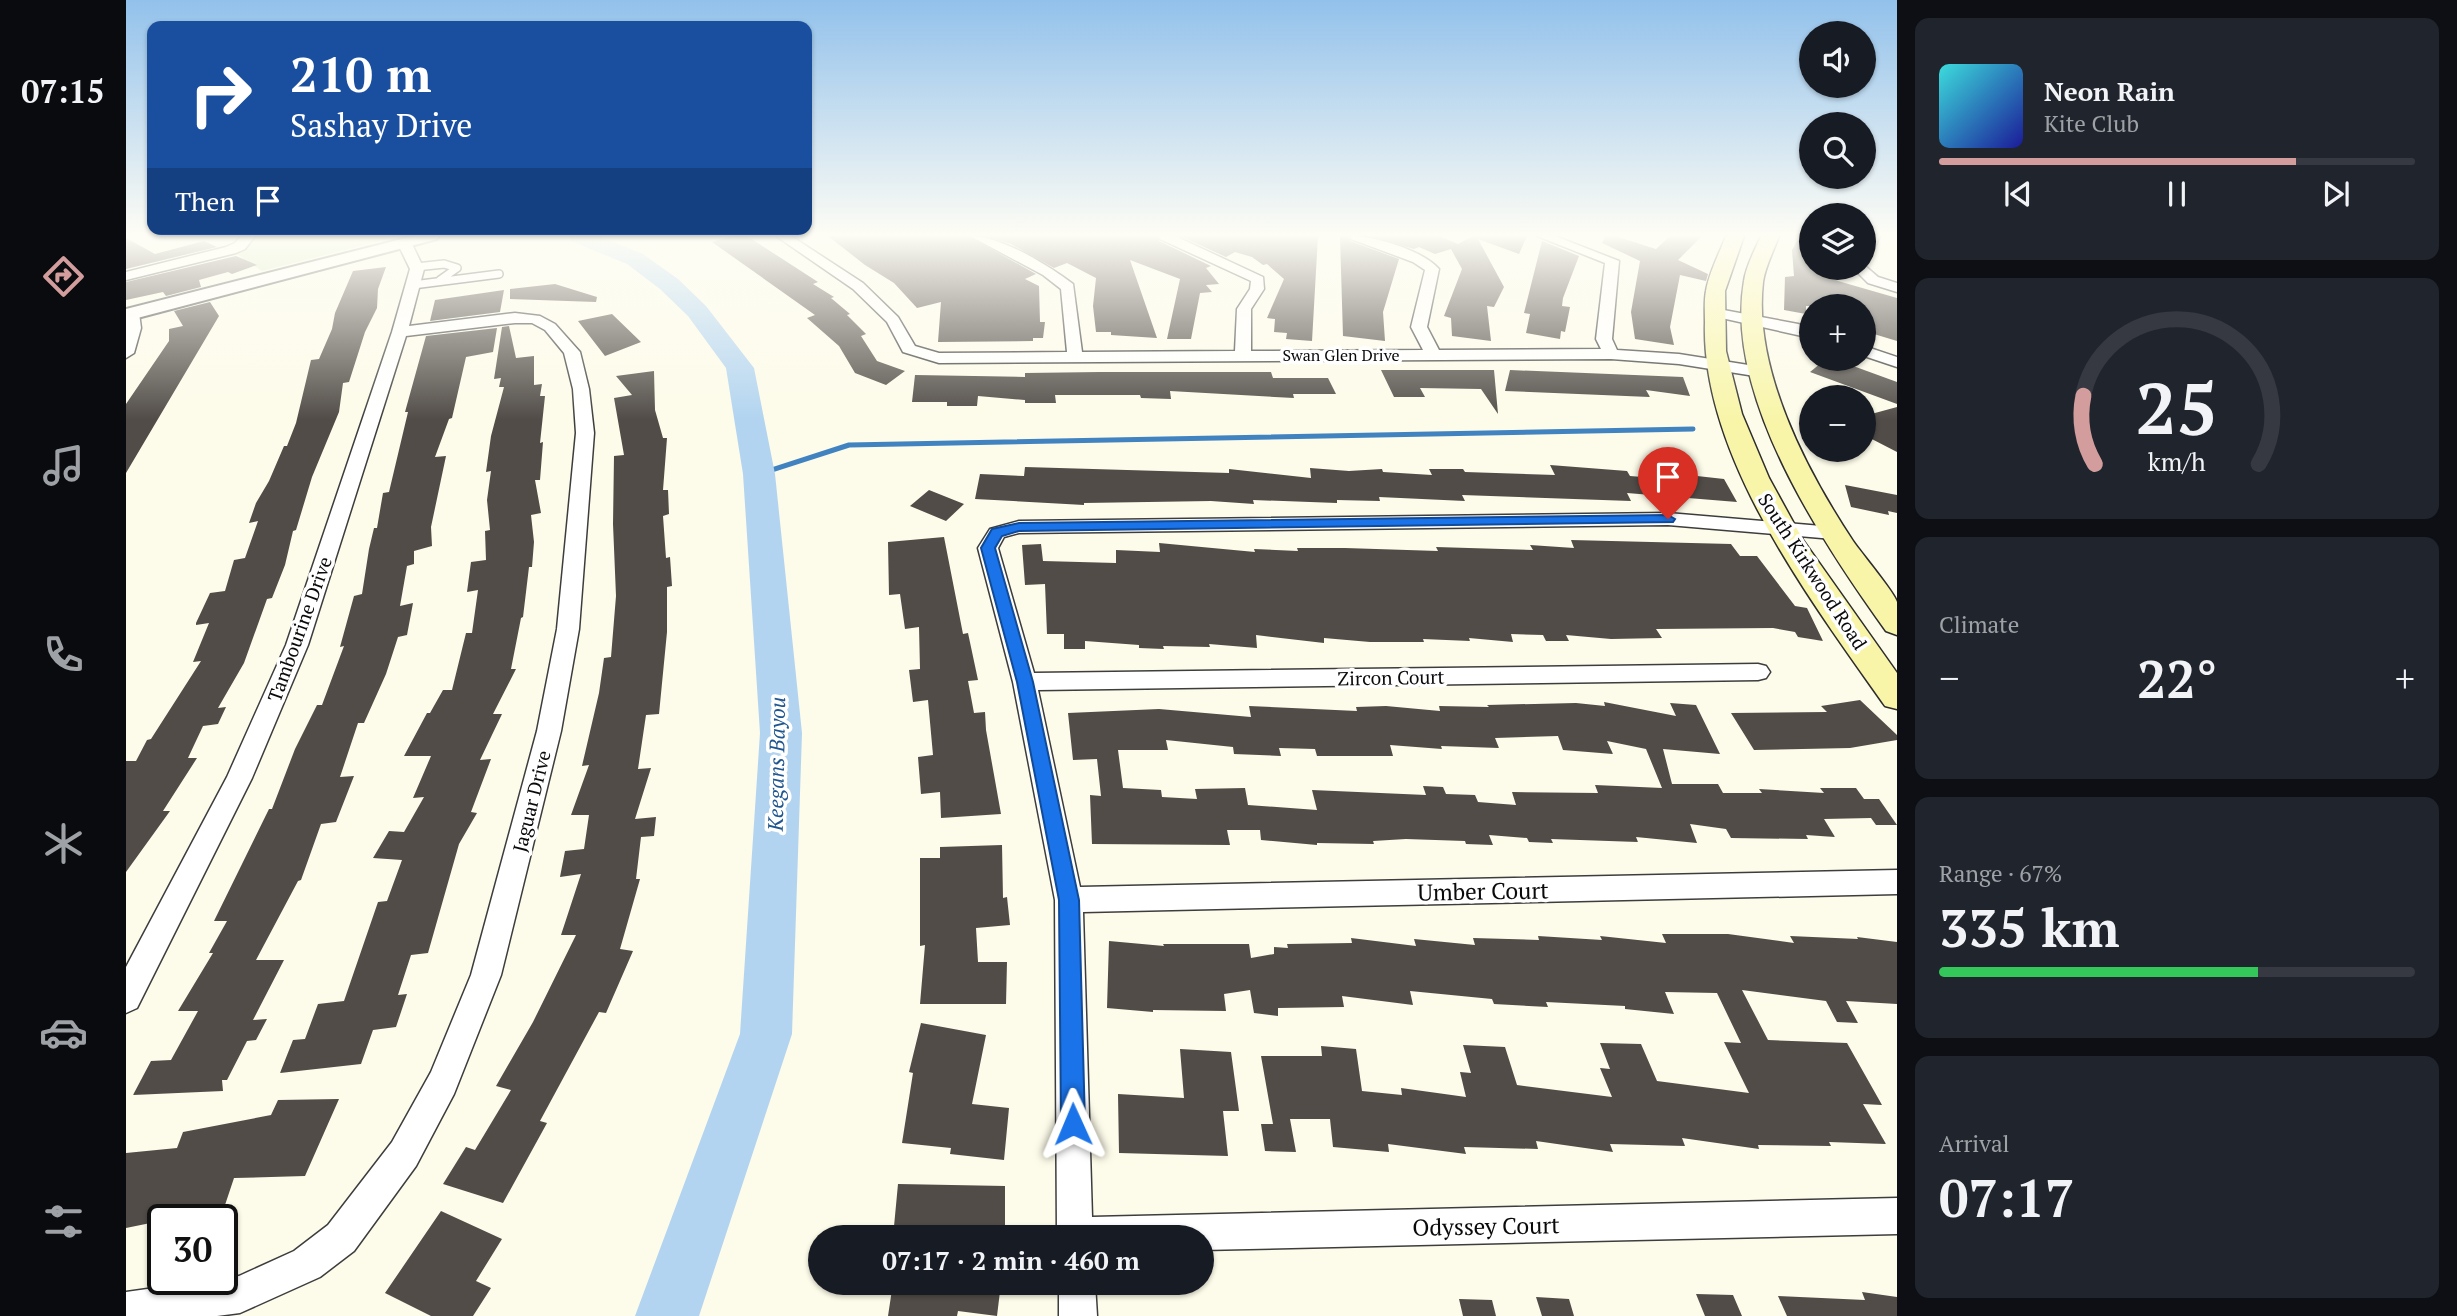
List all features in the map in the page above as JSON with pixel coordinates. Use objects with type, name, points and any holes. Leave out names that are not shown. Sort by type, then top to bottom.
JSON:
[{"type":"main road","name":"South Kirkwood Road","points":[[1716,297],[1713,312],[1718,365],[1737,438],[1757,484],[1782,529],[1897,697]]},
{"type":"main road","name":"South Kirkwood Road","points":[[1751,297],[1761,372],[1782,437],[1833,533],[1897,624]]},
{"type":"street","points":[[126,353],[133,328],[129,314],[192,297]]},
{"type":"street","name":"Tambourine Drive","points":[[126,998],[239,778],[297,645],[409,297]]},
{"type":"street","points":[[870,297],[893,320],[909,349],[919,354]]},
{"type":"street","points":[[1069,297],[1075,357]]},
{"type":"street","points":[[1243,355],[1244,309],[1252,297]]},
{"type":"street","points":[[1424,297],[1419,327],[1433,355]]},
{"type":"street","points":[[1608,297],[1604,339],[1611,354]]},
{"type":"street","points":[[1713,312],[1799,330]]},
{"type":"street","name":"Jaguar Drive","points":[[126,1311],[240,1293],[307,1264],[341,1238],[404,1154],[443,1083],[486,975],[549,731],[568,629],[585,433],[582,389],[571,351],[550,327],[535,319],[515,318],[400,332]]},
{"type":"street","name":"Swan Glen Drive","points":[[919,354],[939,358],[1611,354],[1679,359],[1761,372]]},
{"type":"street","points":[[1876,355],[1897,362]]},
{"type":"street","points":[[1075,1225],[1069,900],[1025,682],[988,548],[997,533],[1019,527],[1668,519],[1833,533]]},
{"type":"street","name":"Zircon Court","points":[[1025,682],[1758,673]]},
{"type":"street","name":"Umber Court","points":[[1069,900],[1897,883]]},
{"type":"street","name":"Odyssey Court","points":[[1214,1233],[1897,1216]]},
{"type":"street","points":[[1077,1295],[1078,1316]]},
{"type":"building","points":[[342,297],[378,297],[377,308],[365,332],[349,382],[343,383],[339,412],[312,477],[296,530],[293,531],[285,565],[272,598],[267,599],[244,663],[218,708],[226,707],[218,724],[203,726],[188,758],[197,758],[163,811],[170,811],[126,872],[126,761],[136,761],[147,740],[151,739],[201,661],[193,662],[209,623],[196,623],[210,593],[225,591],[234,560],[245,558],[258,521],[249,523],[256,503],[284,446],[287,446],[296,423],[311,360],[319,359],[332,329]]},
{"type":"building","points":[[503,297],[500,312],[430,321],[435,300]]},
{"type":"building","points":[[510,297],[597,297],[596,302]]},
{"type":"building","points":[[790,297],[833,297],[866,334],[861,336],[877,361],[905,371],[886,385],[855,373],[839,346],[807,318],[815,315]]},
{"type":"building","points":[[907,297],[1039,297],[1040,322],[1045,322],[1043,338],[1033,338],[1033,341],[938,342],[941,302],[917,308]]},
{"type":"building","points":[[1094,297],[1143,297],[1157,338],[1096,332]]},
{"type":"building","points":[[1176,297],[1199,297],[1191,339],[1167,339]]},
{"type":"building","points":[[1276,297],[1314,297],[1312,341],[1286,339],[1287,333],[1274,332],[1275,319],[1267,318]]},
{"type":"building","points":[[1342,297],[1387,297],[1383,312],[1385,341],[1343,336]]},
{"type":"building","points":[[1451,297],[1499,297],[1494,307],[1487,306],[1491,341],[1452,336],[1451,318],[1444,316]]},
{"type":"building","points":[[1528,297],[1563,297],[1562,306],[1570,307],[1565,332],[1561,331],[1560,339],[1526,333],[1530,314],[1524,313]]},
{"type":"building","points":[[1634,297],[1676,297],[1670,327],[1674,345],[1635,339],[1631,312]]},
{"type":"building","points":[[1784,297],[1799,297],[1799,313],[1784,310]]},
{"type":"building","points":[[1876,297],[1897,298],[1897,341],[1876,335]]},
{"type":"building","points":[[210,302],[219,316],[126,473],[126,404],[169,341],[169,329],[183,326],[174,311]]},
{"type":"building","points":[[612,314],[641,342],[605,356],[578,321]]},
{"type":"building","points":[[509,326],[516,358],[534,356],[534,385],[542,384],[540,396],[545,396],[540,443],[543,442],[540,480],[535,480],[541,513],[531,515],[534,542],[532,567],[529,567],[523,617],[511,669],[516,669],[493,714],[502,714],[480,760],[491,759],[471,812],[477,813],[459,844],[428,953],[411,955],[398,995],[407,994],[396,1027],[373,1030],[361,1064],[280,1073],[293,1040],[305,1039],[318,1004],[344,1001],[378,902],[387,901],[402,860],[373,858],[389,831],[404,832],[424,797],[413,798],[431,756],[404,756],[443,690],[452,690],[466,633],[472,633],[478,590],[467,592],[471,562],[486,560],[485,531],[490,530],[487,500],[491,471],[486,472],[491,436],[504,387],[499,387],[501,378],[494,379],[502,327]]},
{"type":"building","points":[[497,328],[493,352],[466,357],[452,418],[449,419],[435,457],[446,456],[431,527],[432,546],[414,551],[414,564],[407,566],[400,606],[413,603],[407,635],[398,637],[386,674],[364,723],[358,723],[340,777],[354,776],[336,822],[321,824],[301,880],[298,881],[256,960],[284,960],[253,1020],[267,1019],[256,1040],[247,1041],[227,1080],[222,1080],[223,1091],[133,1095],[151,1061],[171,1060],[198,1011],[178,1011],[213,953],[209,953],[227,921],[214,921],[269,809],[272,809],[295,749],[317,705],[322,705],[344,646],[340,647],[354,596],[362,594],[374,528],[377,528],[383,493],[389,492],[408,412],[405,412],[426,336]]},
{"type":"building","points":[[1381,370],[1494,370],[1498,414],[1481,389],[1420,388],[1425,397],[1394,397]]},
{"type":"building","points":[[1510,370],[1683,377],[1690,396],[1646,390],[1650,397],[1505,391]]},
{"type":"building","points":[[654,371],[655,410],[663,438],[667,438],[663,490],[668,490],[669,514],[663,516],[666,558],[670,557],[672,586],[667,587],[667,632],[659,714],[646,715],[638,769],[651,768],[635,819],[656,817],[654,836],[641,837],[636,879],[640,879],[620,949],[633,951],[606,1013],[599,1012],[540,1121],[547,1123],[503,1203],[443,1184],[466,1147],[475,1150],[511,1090],[496,1086],[533,1022],[576,935],[561,935],[581,874],[560,877],[565,851],[584,849],[589,815],[571,815],[589,765],[582,766],[604,658],[611,657],[616,596],[614,456],[624,455],[614,398],[632,395],[616,376]]},
{"type":"building","points":[[1867,371],[1897,382],[1897,404],[1876,396],[1876,385],[1845,385],[1810,372]]},
{"type":"building","points":[[1271,372],[1273,378],[1328,378],[1336,394],[1293,394],[1294,398],[1170,391],[1171,399],[1141,398],[1140,395],[1055,395],[1056,403],[1025,403],[1025,400],[978,396],[977,406],[947,406],[947,402],[912,402],[915,375],[1025,377],[1025,373]]},
{"type":"building","points":[[1897,407],[1897,452],[1876,441],[1876,413]]},
{"type":"building","points":[[1550,465],[1627,471],[1630,476],[1691,481],[1688,475],[1724,479],[1737,502],[1627,493],[1631,501],[1462,495],[1465,501],[1379,497],[1380,501],[1337,500],[1337,503],[1253,500],[1254,504],[1211,501],[1084,505],[975,499],[980,474],[1024,476],[1025,467],[1229,473],[1229,469],[1311,478],[1310,468],[1349,471],[1382,469],[1383,472],[1432,475],[1429,469],[1555,475]]},
{"type":"building","points":[[1845,485],[1897,495],[1897,513],[1888,511],[1889,515],[1851,507]]},
{"type":"building","points":[[929,490],[964,504],[946,521],[910,506]]},
{"type":"building","points":[[944,537],[963,634],[968,633],[978,680],[968,681],[974,713],[985,712],[1001,814],[941,818],[940,792],[921,794],[918,757],[933,755],[928,700],[913,702],[909,670],[920,669],[919,627],[905,629],[900,594],[889,595],[888,542]]},
{"type":"building","points":[[1571,540],[1731,544],[1740,556],[1757,556],[1795,606],[1807,608],[1823,641],[1798,637],[1795,632],[1773,628],[1656,629],[1662,638],[1611,639],[1566,635],[1569,641],[1546,641],[1543,635],[1511,634],[1513,642],[1469,638],[1470,641],[1423,639],[1424,642],[1370,642],[1324,638],[1324,643],[1256,635],[1257,648],[1209,644],[1210,647],[1139,648],[1139,645],[1085,641],[1085,649],[1064,649],[1064,634],[1047,634],[1045,584],[1025,585],[1022,545],[1041,544],[1043,561],[1116,563],[1116,550],[1160,552],[1159,543],[1255,552],[1254,549],[1298,551],[1297,548],[1438,551],[1436,547],[1533,550],[1530,545],[1574,548]]},
{"type":"building","points":[[1860,700],[1897,735],[1897,740],[1850,748],[1754,750],[1731,713],[1827,712],[1821,706]]},
{"type":"building","points":[[1604,702],[1676,716],[1670,703],[1696,705],[1720,754],[1663,749],[1672,784],[1718,784],[1723,793],[1762,793],[1759,789],[1824,793],[1820,788],[1856,788],[1864,799],[1879,799],[1897,825],[1876,825],[1871,818],[1824,819],[1835,837],[1806,835],[1808,839],[1731,838],[1726,829],[1690,824],[1697,843],[1636,837],[1638,842],[1551,839],[1553,843],[1489,835],[1493,845],[1406,839],[1373,841],[1374,844],[1317,845],[1261,840],[1260,830],[1227,830],[1230,845],[1092,844],[1090,795],[1101,796],[1097,759],[1073,760],[1068,713],[1159,709],[1251,717],[1249,706],[1357,711],[1356,707],[1386,706],[1440,711],[1439,706],[1576,703],[1605,706]],"holes":[[[1558,736],[1563,750],[1613,754],[1607,741],[1646,749],[1662,788],[1595,785],[1598,793],[1512,792],[1516,805],[1478,802],[1475,795],[1446,794],[1443,787],[1423,786],[1426,795],[1312,790],[1317,810],[1248,805],[1245,788],[1195,789],[1197,799],[1162,797],[1161,790],[1123,788],[1118,750],[1168,750],[1166,740],[1233,747],[1234,754],[1281,756],[1279,748],[1315,749],[1317,756],[1393,756],[1390,745],[1442,749],[1441,746],[1499,748],[1495,738]]]},
{"type":"building","points":[[1002,845],[1003,898],[1007,897],[1010,925],[976,928],[978,962],[1007,962],[1006,1004],[920,1004],[925,945],[920,946],[920,858],[940,858],[940,847]]},
{"type":"building","points":[[1662,934],[1728,934],[1794,943],[1790,936],[1858,939],[1857,937],[1897,942],[1897,1004],[1846,1001],[1858,1023],[1837,1022],[1826,1001],[1742,990],[1768,1040],[1847,1043],[1882,1105],[1863,1104],[1886,1144],[1829,1142],[1831,1146],[1758,1145],[1759,1149],[1682,1138],[1685,1146],[1610,1144],[1613,1152],[1536,1141],[1538,1149],[1464,1147],[1466,1154],[1388,1144],[1389,1152],[1333,1147],[1330,1119],[1290,1119],[1296,1152],[1265,1151],[1261,1124],[1273,1124],[1261,1056],[1322,1056],[1321,1046],[1356,1049],[1362,1091],[1402,1095],[1401,1088],[1466,1097],[1460,1072],[1471,1073],[1463,1045],[1505,1047],[1517,1085],[1612,1097],[1600,1068],[1610,1069],[1600,1043],[1641,1044],[1657,1081],[1749,1093],[1724,1042],[1741,1043],[1717,993],[1665,992],[1674,1014],[1625,1009],[1625,1006],[1546,1002],[1548,1007],[1494,1004],[1492,999],[1410,991],[1413,1005],[1342,996],[1344,1007],[1278,1008],[1278,1016],[1254,1013],[1250,990],[1224,994],[1226,1011],[1153,1012],[1107,1008],[1109,941],[1164,946],[1163,944],[1249,944],[1251,958],[1274,954],[1274,947],[1288,948],[1287,944],[1352,943],[1351,938],[1416,946],[1414,939],[1475,945],[1473,938],[1539,940],[1538,936],[1602,940],[1600,936],[1666,943]]},
{"type":"building","points":[[921,1023],[986,1035],[972,1104],[1009,1108],[1004,1160],[950,1154],[951,1148],[902,1143],[913,1073],[909,1072]]},
{"type":"building","points":[[1180,1049],[1231,1052],[1239,1111],[1223,1111],[1228,1156],[1119,1153],[1118,1094],[1184,1098]]},
{"type":"building","points":[[339,1099],[305,1176],[234,1178],[225,1204],[147,1204],[147,1224],[126,1228],[126,1153],[177,1148],[183,1132],[271,1115],[278,1100]]},
{"type":"building","points":[[898,1184],[1005,1186],[1005,1225],[894,1225]]},
{"type":"building","points":[[441,1211],[502,1239],[476,1281],[491,1288],[473,1316],[431,1316],[385,1293]]},
{"type":"building","points":[[1862,1292],[1897,1297],[1897,1316],[1787,1316],[1778,1296],[1865,1300]]},
{"type":"building","points":[[1696,1294],[1733,1295],[1742,1316],[1705,1316]]},
{"type":"building","points":[[891,1295],[1000,1295],[997,1316],[958,1311],[957,1316],[888,1316]]},
{"type":"building","points":[[1536,1297],[1569,1299],[1574,1316],[1542,1316]]},
{"type":"building","points":[[1459,1299],[1492,1300],[1496,1316],[1463,1316]]},
{"type":"waterway","name":"Keegans Bayou","points":[[667,1316],[766,1034],[781,733],[759,474],[740,368],[697,311],[683,297]]},
{"type":"waterway","points":[[759,474],[849,445],[1693,429]]},
{"type":"route","points":[[1073,1124],[1069,900],[1025,682],[988,548],[997,533],[1019,527],[1668,519]]}]
